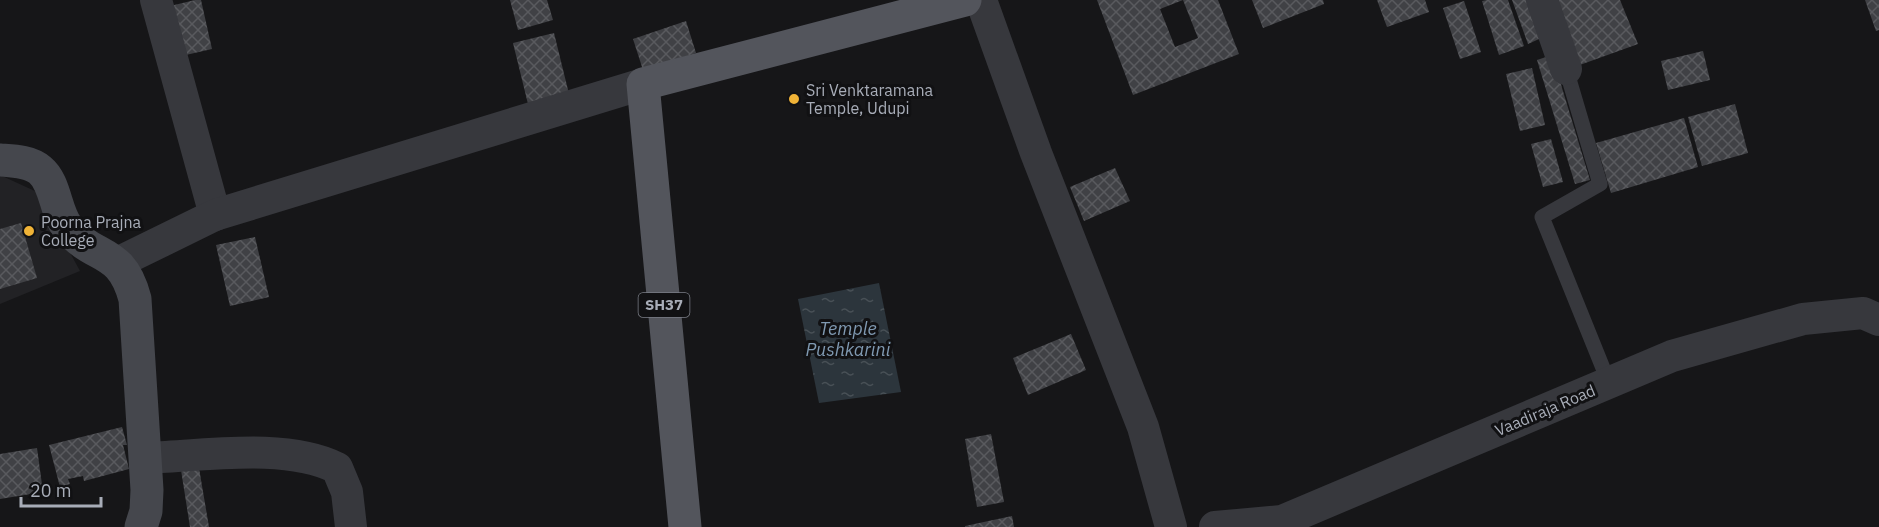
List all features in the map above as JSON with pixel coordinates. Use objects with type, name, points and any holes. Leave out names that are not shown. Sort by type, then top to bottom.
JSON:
[{"type":"main road","points":[[643,84],[965,0]]},
{"type":"main road","name":"SH37","points":[[643,84],[685,527]]},
{"type":"street","points":[[156,0],[215,215]]},
{"type":"street","points":[[981,0],[1036,153],[1143,427],[1171,527]]},
{"type":"street","points":[[1542,0],[1566,69]]},
{"type":"street","points":[[117,262],[215,215],[643,84]]},
{"type":"street","points":[[0,160],[24,162],[41,170],[67,227],[85,244],[102,251],[117,262],[130,279],[135,299],[145,458],[146,511],[141,527]]},
{"type":"street","name":"Vaadiraja Road","points":[[1215,527],[1281,521],[1672,356],[1803,319],[1863,313],[1879,320]]},
{"type":"street","points":[[145,458],[269,453],[323,461],[337,468],[344,484],[351,527]]},
{"type":"lane","points":[[1566,69],[1600,184],[1542,217],[1609,383]]},
{"type":"shaded area","name":"Poorna Prajna College","points":[[0,175],[37,192],[80,271],[0,304]]},
{"type":"water","name":"Temple Pushkarini","points":[[879,283],[901,392],[819,403],[798,299]]},
{"type":"building","points":[[201,0],[212,49],[177,57],[166,7]]},
{"type":"building","points":[[510,0],[547,0],[553,20],[518,30]]},
{"type":"building","points":[[1097,0],[1183,0],[1218,0],[1239,54],[1133,95]],"holes":[[[1183,0],[1198,38],[1175,47],[1160,9]]]},
{"type":"building","points":[[1252,0],[1323,0],[1324,4],[1263,28]]},
{"type":"building","points":[[1377,0],[1425,0],[1429,12],[1387,27]]},
{"type":"building","points":[[1508,0],[1524,46],[1499,55],[1482,1]]},
{"type":"building","points":[[1512,0],[1536,0],[1548,35],[1528,44]]},
{"type":"building","points":[[1553,0],[1620,0],[1638,44],[1577,66]]},
{"type":"building","points":[[1865,0],[1879,0],[1879,30],[1876,31]]},
{"type":"building","points":[[1464,1],[1481,52],[1460,59],[1443,8]]},
{"type":"building","points":[[686,21],[696,53],[643,70],[633,39]]},
{"type":"building","points":[[554,33],[569,94],[528,104],[513,43]]},
{"type":"building","points":[[1703,51],[1710,80],[1668,90],[1661,61]]},
{"type":"building","points":[[1552,55],[1590,180],[1575,184],[1537,60]]},
{"type":"building","points":[[1532,68],[1545,125],[1520,131],[1506,74]]},
{"type":"building","points":[[1735,104],[1748,153],[1702,166],[1688,117]]},
{"type":"building","points":[[1684,118],[1698,167],[1611,193],[1596,143]]},
{"type":"building","points":[[1551,139],[1563,182],[1543,187],[1531,144]]},
{"type":"building","points":[[1115,168],[1130,201],[1084,221],[1070,187]]},
{"type":"building","points":[[21,223],[37,278],[0,289],[0,229]]},
{"type":"building","points":[[255,237],[269,297],[230,306],[216,245]]},
{"type":"building","points":[[1071,334],[1086,370],[1028,395],[1013,358]]},
{"type":"building","points":[[122,427],[127,445],[123,445],[129,469],[84,481],[83,476],[68,479],[70,484],[60,487],[49,445]]},
{"type":"building","points":[[991,434],[1004,502],[977,507],[965,439]]},
{"type":"building","points":[[37,448],[43,492],[0,499],[0,454]]},
{"type":"building","points":[[199,468],[209,527],[190,527],[181,470]]},
{"type":"building","points":[[1012,516],[1014,527],[965,527],[965,526]]},
{"type":"place","name":"Sri Venktaramana Temple, Udupi","points":[[794,99]]},
{"type":"place","name":"Poorna Prajna College","points":[[29,231]]}]
